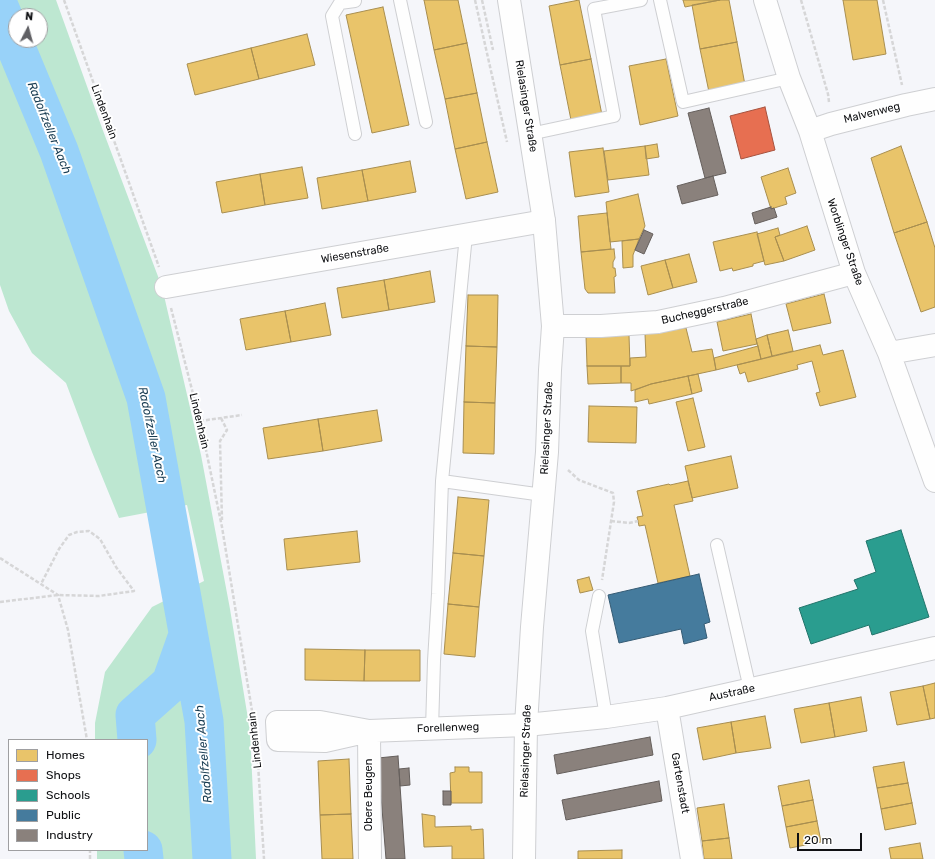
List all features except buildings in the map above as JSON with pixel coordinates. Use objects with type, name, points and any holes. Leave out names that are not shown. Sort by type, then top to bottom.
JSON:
[{"type":"street","name":"Rielasinger Straße","points":[[509,0],[544,221],[553,326],[547,452],[532,627],[526,725],[524,859]]},
{"type":"street","name":"Worblinger Straße","points":[[765,0],[789,78],[810,131],[854,273],[889,353],[935,481]]},
{"type":"street","name":"Malvenweg","points":[[810,131],[831,124],[935,99]]},
{"type":"street","name":"Wiesenstraße","points":[[166,287],[544,221]]},
{"type":"street","name":"Bucheggerstraße","points":[[553,326],[601,326],[658,322],[724,308],[854,273]]},
{"type":"street","points":[[889,353],[935,344]]},
{"type":"street","name":"Austraße","points":[[526,725],[606,717],[667,708],[935,648]]},
{"type":"street","name":"Gartenstadt","points":[[667,708],[692,859]]},
{"type":"street","name":"Forellenweg","points":[[369,731],[526,725]]},
{"type":"street","name":"Obere Beugen","points":[[369,731],[370,859]]},
{"type":"lane","points":[[355,134],[332,16],[340,3],[357,0]]},
{"type":"lane","points":[[400,0],[426,122]]},
{"type":"lane","points":[[530,134],[614,116],[594,9],[641,0]]},
{"type":"lane","points":[[660,0],[683,102],[789,78]]},
{"type":"lane","points":[[432,729],[442,481],[466,235]]},
{"type":"lane","points":[[442,481],[543,495]]},
{"type":"lane","points":[[717,545],[750,689]]},
{"type":"lane","points":[[599,596],[592,631],[606,717]]},
{"type":"path","name":"Lindenhain","points":[[64,0],[166,287],[200,421],[222,527],[255,728]]},
{"type":"path","points":[[475,0],[508,147]]},
{"type":"path","points":[[482,0],[494,54]]},
{"type":"path","points":[[802,0],[828,94],[831,124]]},
{"type":"path","points":[[882,0],[906,105]]},
{"type":"path","points":[[200,421],[242,415]]},
{"type":"path","points":[[221,418],[227,430],[220,441],[222,527]]},
{"type":"path","points":[[547,452],[579,480],[613,493],[614,502],[599,596]]},
{"type":"path","points":[[611,521],[629,523],[638,521]]},
{"type":"path","points":[[0,602],[58,595],[99,596],[134,591],[116,567],[100,540],[89,532],[77,532],[69,535],[59,549],[41,584]]},
{"type":"path","points":[[0,558],[58,595],[68,630],[87,739]]},
{"type":"path","name":"Lindenhain","points":[[256,742],[264,859]]},
{"type":"green space","points":[[0,0],[56,0],[162,287],[201,455],[230,609],[250,731],[256,859],[97,859],[97,851],[148,851],[148,739],[95,739],[95,723],[105,672],[152,607],[204,581],[187,505],[119,518],[66,383],[32,353],[9,311],[0,285]]},
{"type":"waterway","name":"Radolfzeller Aach","points":[[0,9],[59,151],[146,398],[204,721],[212,859]]},
{"type":"waterway","points":[[137,739],[135,715],[171,683],[188,635]]},
{"type":"waterway","points":[[143,851],[144,859]]}]
